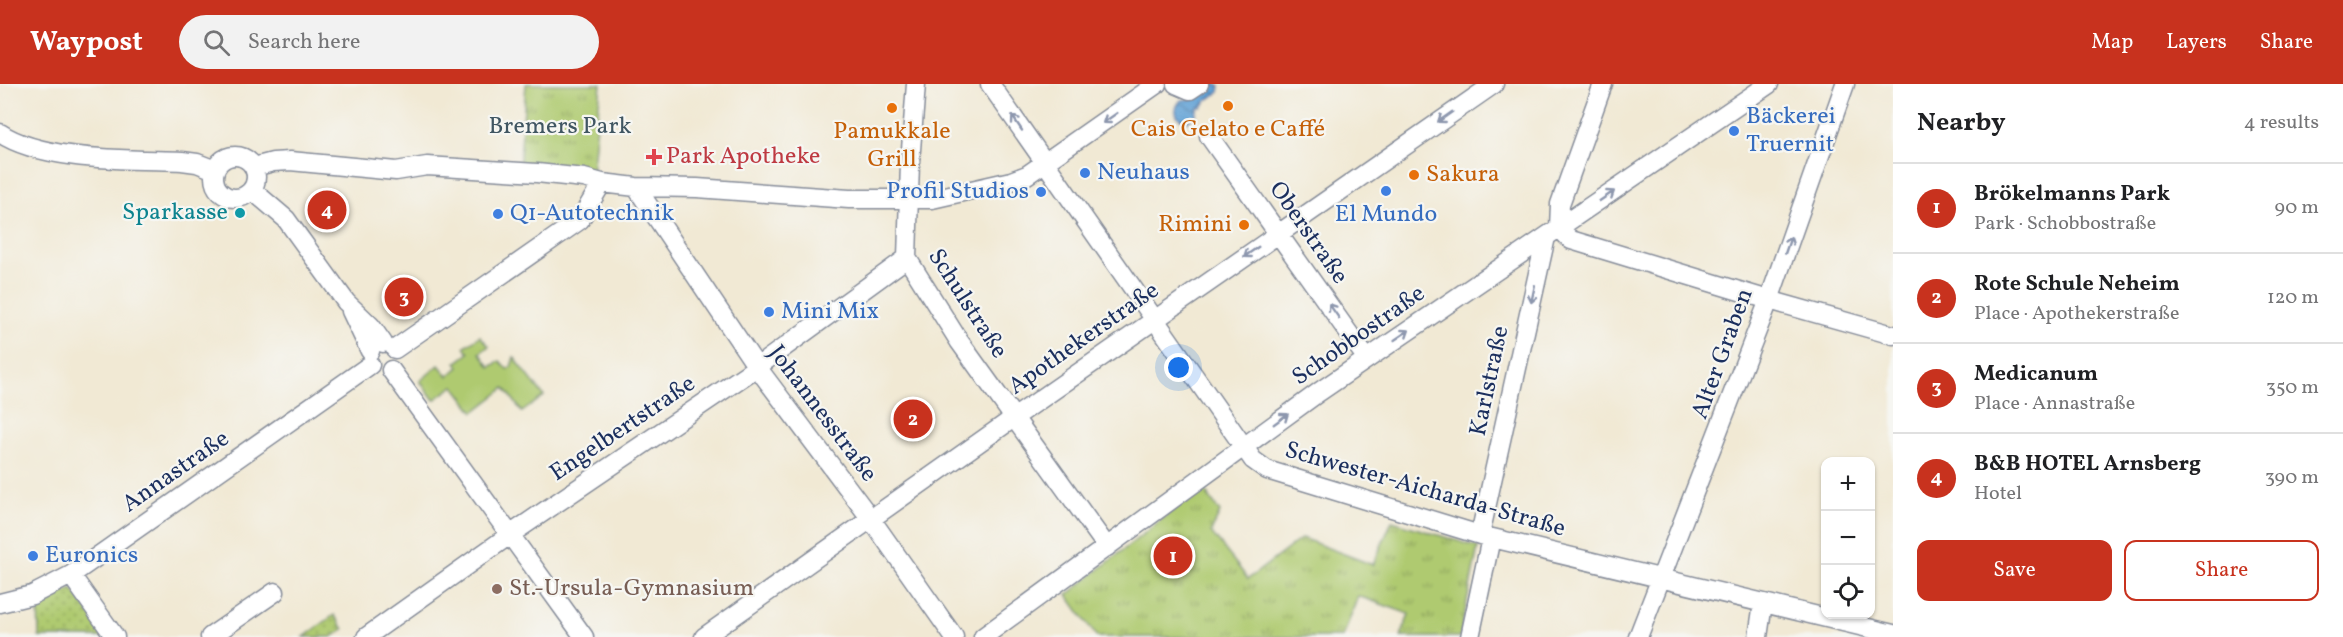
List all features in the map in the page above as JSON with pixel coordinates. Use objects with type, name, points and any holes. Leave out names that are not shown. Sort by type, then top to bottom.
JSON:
[{"type":"street","name":"Schulstraße","points":[[916,84],[907,258],[959,341],[1107,547]]},
{"type":"street","name":"Schwester-Aicharda-Straße","points":[[990,84],[1253,460],[1267,470],[1486,536],[1888,634]]},
{"type":"street","points":[[254,167],[273,162],[290,161],[396,171],[428,166],[537,172],[636,187],[697,188],[849,199],[932,199],[1011,181],[1027,175],[1157,84]]},
{"type":"street","points":[[1176,84],[1190,90],[1199,84]]},
{"type":"street","name":"Apothekerstraße","points":[[704,637],[1279,232],[1494,84]]},
{"type":"street","name":"Karlstraße","points":[[1470,637],[1486,536],[1552,233],[1560,204],[1603,84]]},
{"type":"street","name":"Schobbostraße","points":[[983,637],[1367,359],[1769,84]]},
{"type":"street","name":"Alter Graben","points":[[1638,637],[1769,300],[1845,84]]},
{"type":"street","points":[[0,133],[7,138],[48,151],[91,157],[182,161],[197,163],[215,170]]},
{"type":"street","name":"Oberstraße","points":[[1209,136],[1367,359]]},
{"type":"street","points":[[231,156],[242,157],[254,167],[256,178],[252,190],[246,196],[237,198],[222,194],[215,184],[215,170],[221,161],[231,156]]},
{"type":"street","name":"Annastraße","points":[[0,603],[32,595],[71,575],[380,352],[580,220],[602,183]]},
{"type":"street","name":"Johannesstraße","points":[[636,187],[757,367],[871,519],[954,637]]},
{"type":"street","points":[[252,190],[286,219],[346,302],[371,326],[380,352],[380,372],[391,370],[584,637]]},
{"type":"street","points":[[1552,233],[1562,234],[1571,240],[1769,300],[1893,335]]},
{"type":"street","name":"Engelbertstraße","points":[[366,637],[511,534],[757,367],[907,258]]},
{"type":"street","points":[[71,575],[115,637]]},
{"type":"street","points":[[210,637],[275,592]]},
{"type":"street","points":[[1758,637],[1763,603]]},
{"type":"green space","name":"Bremers Park","points":[[526,84],[601,84],[592,175],[519,170]]},
{"type":"green space","points":[[480,336],[489,346],[480,353],[490,367],[500,361],[507,369],[511,367],[514,357],[544,396],[522,412],[505,388],[474,412],[454,386],[434,400],[420,381],[439,365],[448,376],[459,367],[456,363],[469,353],[464,347]]},
{"type":"green space","points":[[1202,487],[1220,512],[1211,532],[1248,579],[1302,538],[1373,565],[1392,521],[1478,547],[1460,637],[1401,637],[1409,614],[1358,596],[1343,637],[1097,637],[1067,595]]},
{"type":"green space","points":[[72,589],[106,637],[39,637],[38,604]]},
{"type":"green space","points":[[334,615],[344,629],[332,637],[304,637]]},
{"type":"water","points":[[1214,84],[1220,86],[1219,92],[1206,101],[1202,107],[1198,107],[1195,117],[1186,122],[1179,118],[1176,110],[1181,100],[1199,95]]},
{"type":"place","name":"Cais Gelato e Caffé","points":[[1228,106]]},
{"type":"place","name":"Pamukkale Grill","points":[[892,108]]},
{"type":"place","name":"Bäckerei Truernit","points":[[1734,131]]},
{"type":"place","name":"Park Apotheke","points":[[654,157]]},
{"type":"place","name":"Neuhaus","points":[[1085,173]]},
{"type":"place","name":"Sakura","points":[[1414,175]]},
{"type":"place","name":"El Mundo","points":[[1386,191]]},
{"type":"place","name":"Profil Studios","points":[[1041,192]]},
{"type":"place","name":"B&B HOTEL Arnsberg","points":[[327,210]]},
{"type":"place","name":"Sparkasse","points":[[240,213]]},
{"type":"place","name":"Q1-Autotechnik","points":[[498,214]]},
{"type":"place","name":"Rimini","points":[[1244,225]]},
{"type":"place","name":"Medicanum","points":[[404,297]]},
{"type":"place","name":"Mini Mix","points":[[769,312]]},
{"type":"place","name":"Rote Schule Neheim","points":[[913,419]]},
{"type":"place","name":"Euronics","points":[[33,556]]},
{"type":"place","name":"Brökelmanns Park","points":[[1173,556]]},
{"type":"place","name":"St.-Ursula-Gymnasium","points":[[497,589]]}]
